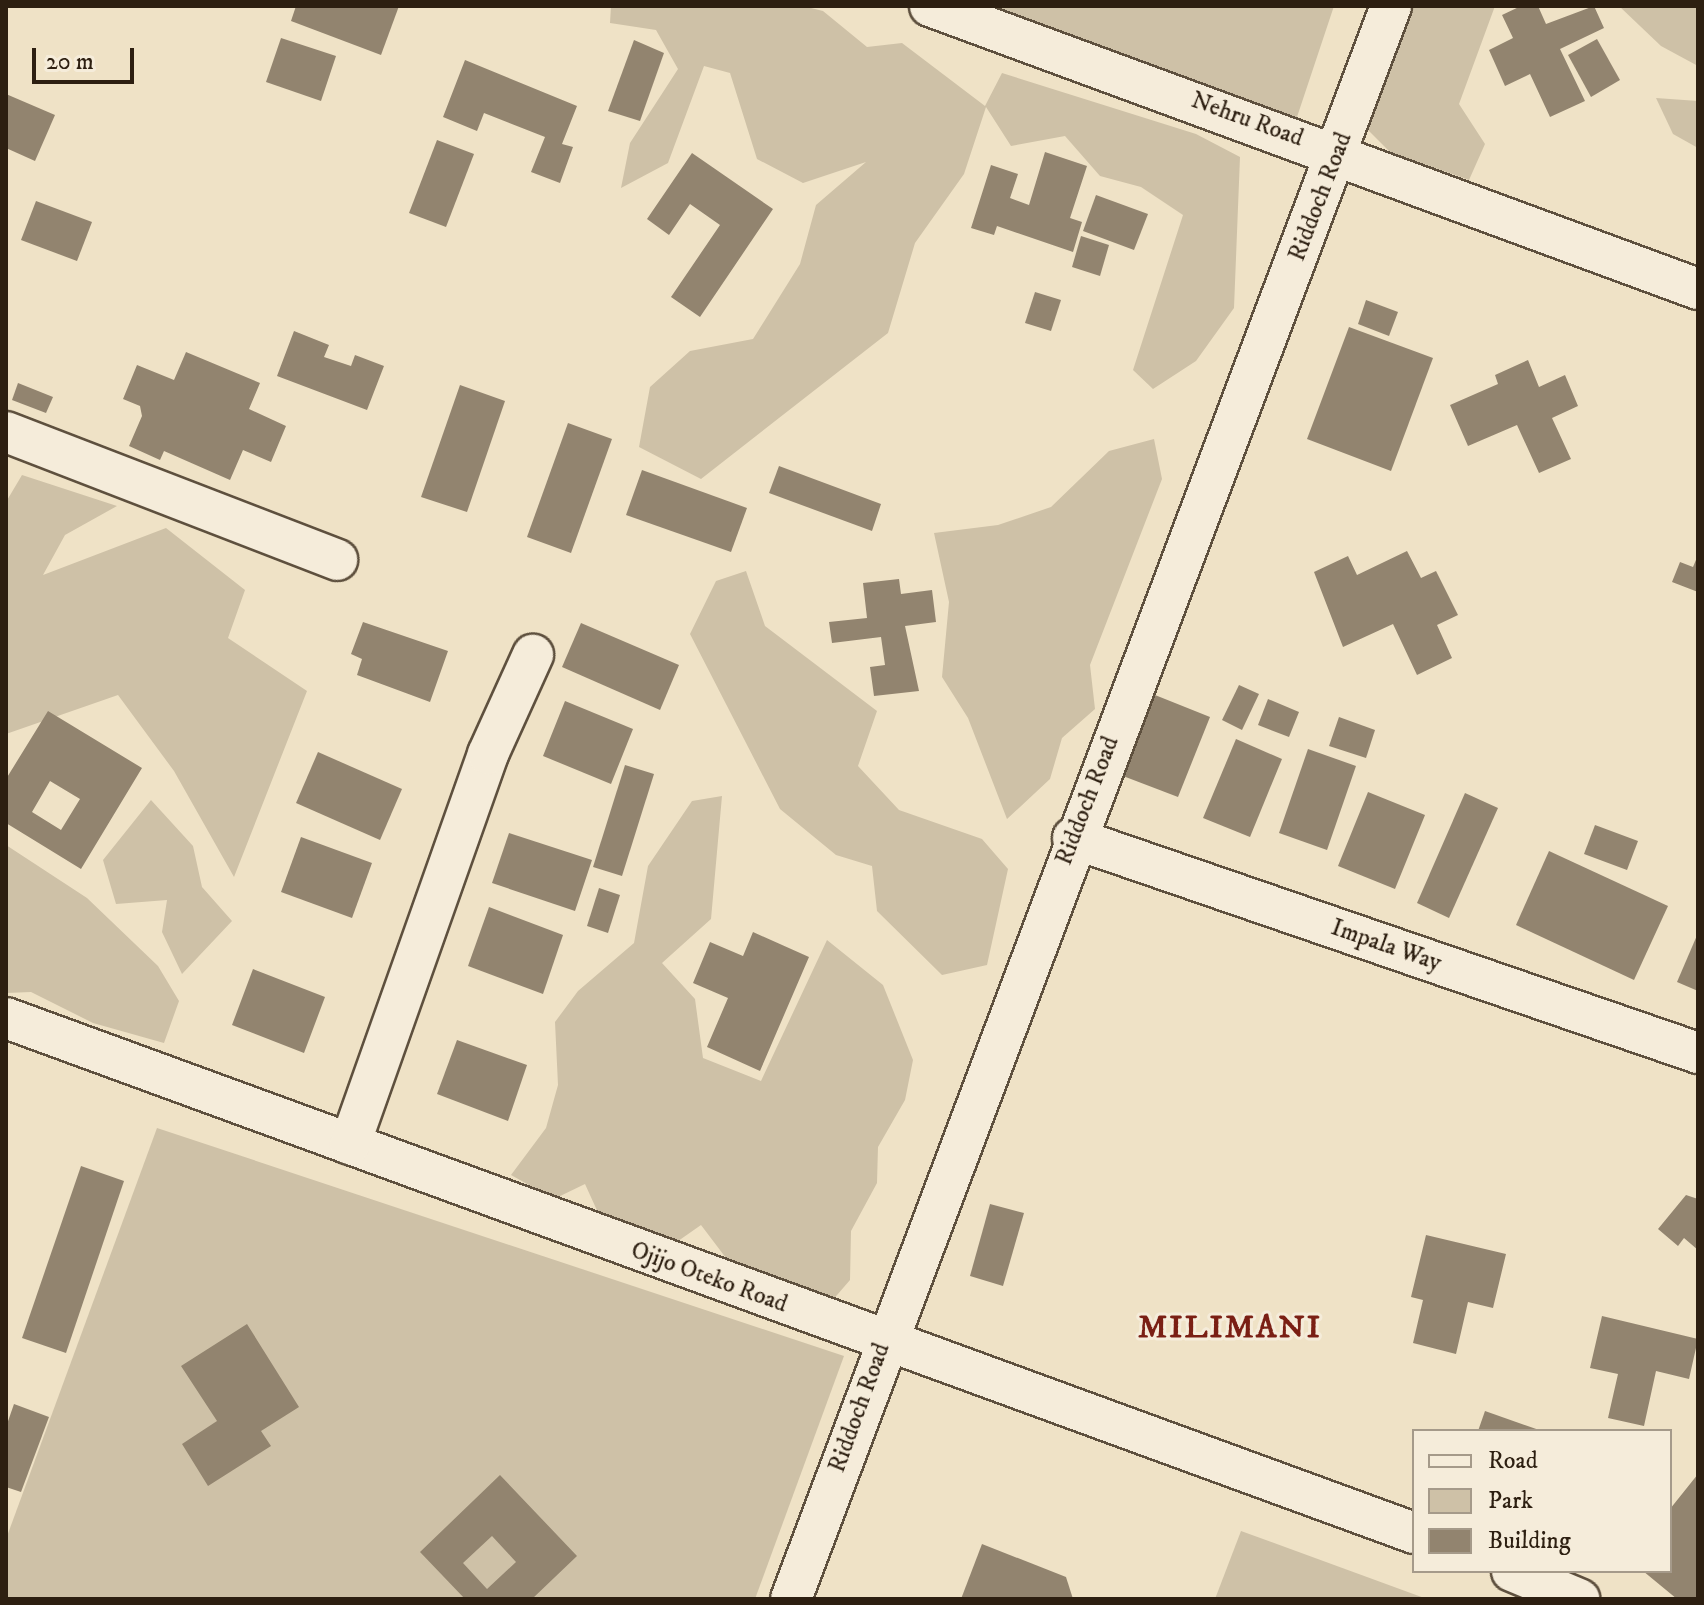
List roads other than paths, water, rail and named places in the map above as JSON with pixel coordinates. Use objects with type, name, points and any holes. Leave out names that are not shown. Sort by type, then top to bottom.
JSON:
[{"type":"street","name":"Nehru Road","points":[[930,6],[1338,153],[1698,289]]},
{"type":"street","name":"Riddoch Road","points":[[791,1599],[883,1343],[1073,838],[1338,153],[1391,6]]},
{"type":"street","points":[[6,432],[337,560]]},
{"type":"street","points":[[350,1144],[488,754],[533,655]]},
{"type":"street","name":"Impala Way","points":[[1073,838],[1698,1053]]},
{"type":"street","name":"Ojijo Oteko Road","points":[[6,1018],[883,1343],[1412,1532]]},
{"type":"street","points":[[1517,1573],[1579,1599]]},
{"type":"district","name":"MILIMANI","points":[[1230,1328]]}]
